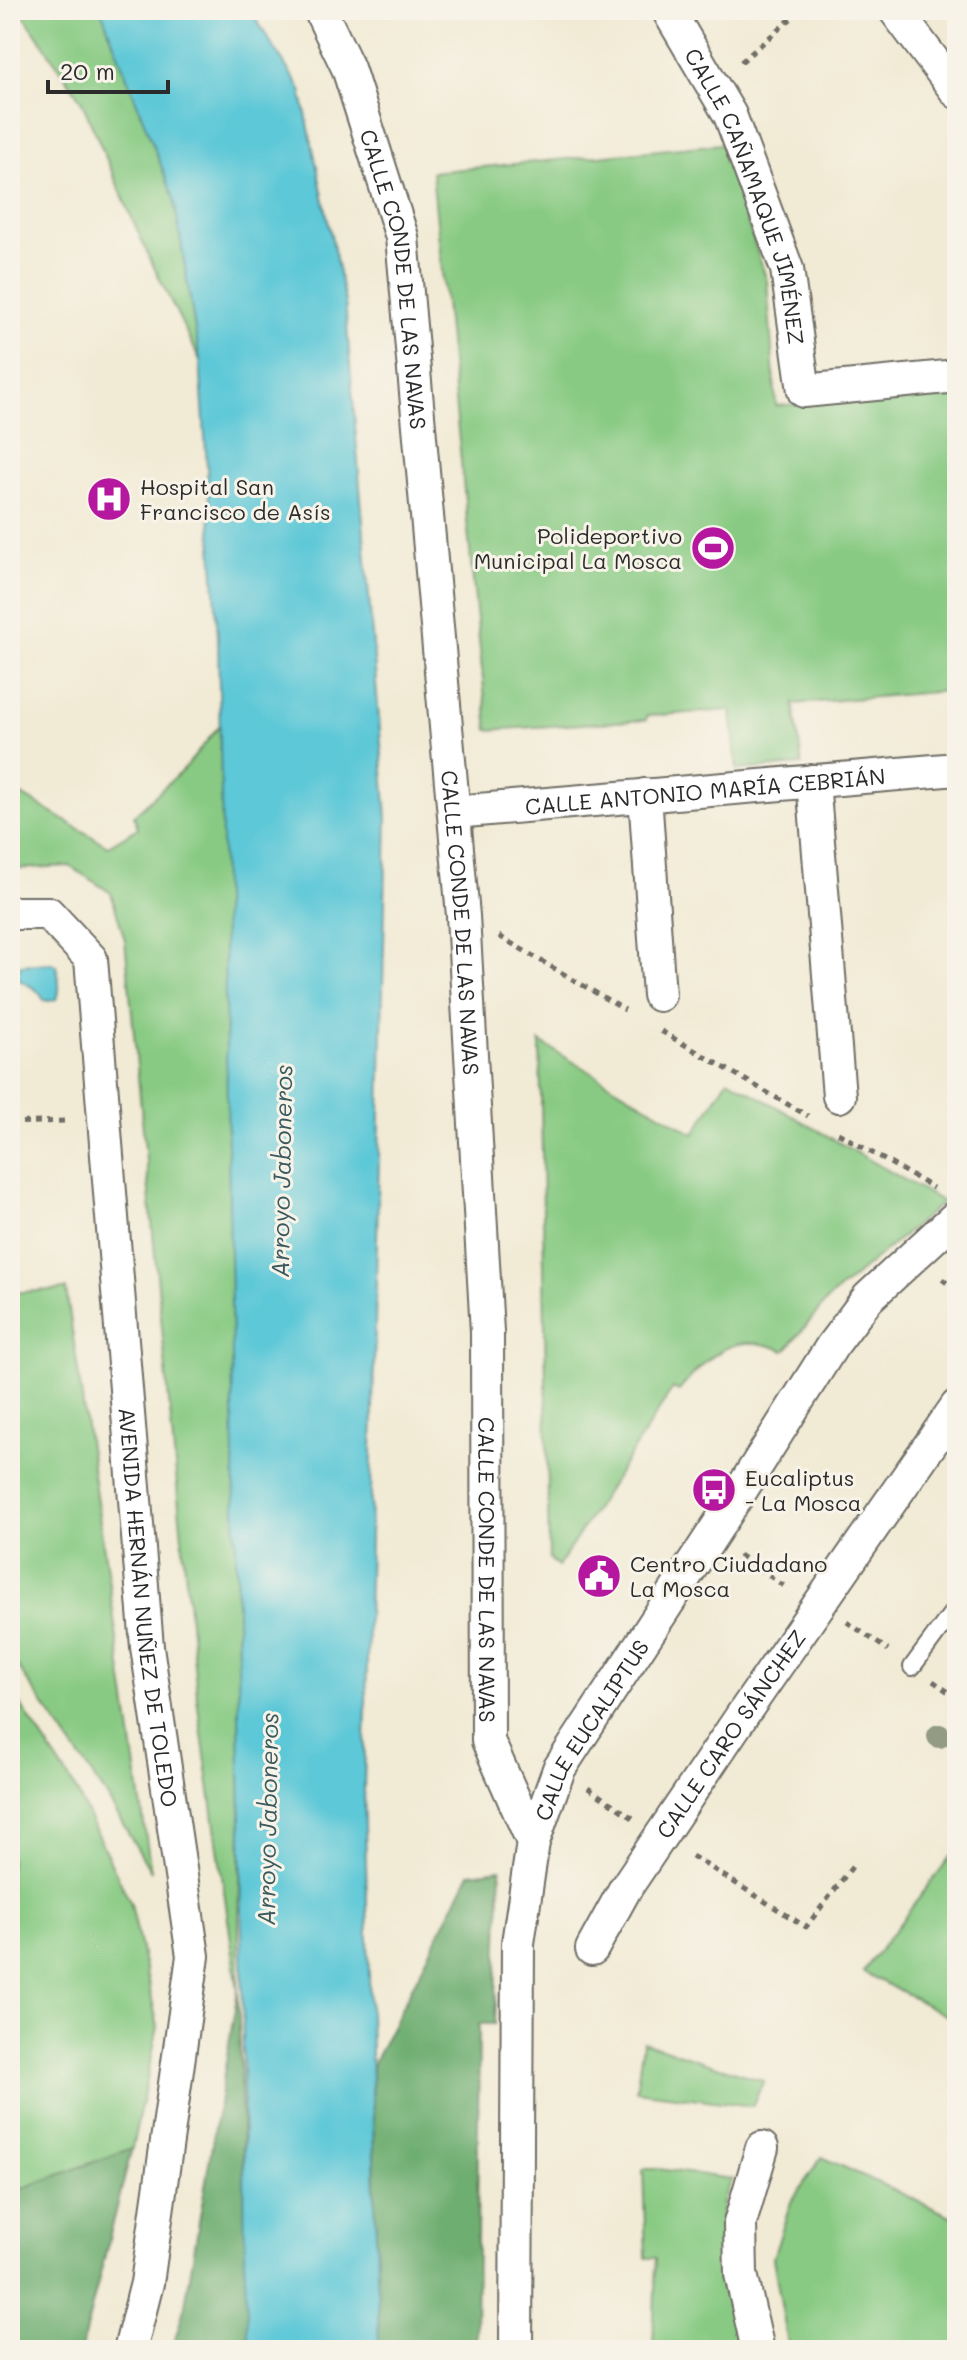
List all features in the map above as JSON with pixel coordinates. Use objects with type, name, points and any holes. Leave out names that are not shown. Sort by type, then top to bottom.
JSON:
[{"type":"street","name":"CALLE CONDE DE LAS NAVAS","points":[[320,10],[348,68],[402,237],[463,916],[487,1332],[488,1741],[533,1842]]},
{"type":"street","name":"CALLE CAÑAMAQUE JIMÉNEZ","points":[[668,10],[730,115],[787,269],[804,391],[957,376]]},
{"type":"street","points":[[895,10],[957,92]]},
{"type":"street","name":"CALLE ANTONIO MARÍA CEBRIÁN","points":[[454,812],[957,769]]},
{"type":"street","points":[[813,781],[839,1096]]},
{"type":"street","points":[[645,795],[659,995]]},
{"type":"street","name":"AVENIDA HERNÁN NUÑEZ DE TOLEDO","points":[[10,913],[48,913],[91,959],[147,1647],[193,1956],[147,2283],[130,2350]]},
{"type":"street","name":"CALLE EUCALIPTUS","points":[[516,2350],[518,1943],[533,1842],[559,1769],[832,1346],[868,1298],[957,1216]]},
{"type":"street","name":"CALLE CARO SÁNCHEZ","points":[[592,1949],[625,1889],[817,1605],[957,1406]]},
{"type":"street","points":[[758,2350],[741,2274],[740,2223],[762,2148]]},
{"type":"lane","points":[[912,1667],[957,1606]]},
{"type":"path","points":[[715,86],[801,10]]},
{"type":"path","points":[[463,916],[628,1011]]},
{"type":"path","points":[[655,1027],[819,1123]]},
{"type":"path","points":[[10,1123],[55,1122]]},
{"type":"path","points":[[833,1131],[935,1189]]},
{"type":"path","points":[[939,1277],[957,1291]]},
{"type":"path","points":[[711,1537],[794,1593]]},
{"type":"path","points":[[840,1618],[957,1698]]},
{"type":"path","points":[[579,1782],[806,1927],[852,1867]]},
{"type":"green space","points":[[20,10],[101,10],[174,198],[200,360],[149,257],[81,100]]},
{"type":"green space","name":"Polideportivo Municipal La Mosca","points":[[721,144],[767,281],[776,406],[957,388],[957,690],[794,704],[802,765],[737,770],[731,710],[647,716],[646,720],[488,730],[432,172]]},
{"type":"green space","points":[[221,724],[241,1818],[238,1990],[198,1706],[125,940],[111,893],[70,866],[10,869],[10,795],[20,794],[108,846],[138,828],[134,815],[185,768]]},
{"type":"green space","points":[[540,1042],[694,1134],[728,1079],[943,1202],[828,1299],[785,1351],[752,1343],[725,1348],[702,1365],[679,1391],[673,1388],[558,1567],[549,1558]]},
{"type":"green space","points":[[66,1289],[151,1872],[106,1795],[10,1656],[10,1293]]},
{"type":"green space","points":[[10,1689],[74,1786],[131,1904],[158,2027],[132,2148],[10,2193]]},
{"type":"green space","points":[[957,1848],[957,2021],[863,1972]]},
{"type":"green space","points":[[501,1869],[495,2024],[479,2024],[476,2350],[379,2350],[372,2066],[470,1873]]},
{"type":"green space","points":[[238,1990],[249,2350],[172,2350],[185,2305]]},
{"type":"green space","points":[[643,2042],[764,2081],[752,2106],[636,2091]]},
{"type":"green space","points":[[132,2148],[81,2350],[10,2350],[10,2193]]},
{"type":"green space","points":[[822,2157],[957,2219],[957,2350],[789,2350],[773,2258],[791,2202]]},
{"type":"green space","points":[[643,2169],[733,2179],[725,2196],[722,2239],[724,2263],[744,2350],[653,2350],[656,2258],[646,2258]]},
{"type":"water","name":"Arroyo Jaboneros","points":[[101,10],[250,10],[301,90],[345,302],[387,818],[364,1789],[379,2350],[249,2350],[245,2274],[241,1818],[218,638],[200,360],[174,199]]},
{"type":"water","points":[[52,963],[57,966],[59,990],[51,1001],[44,1000],[37,990],[15,975],[21,965]]},
{"type":"place","name":"Hospital San Francisco de Asís","points":[[109,499]]},
{"type":"place","name":"Polideportivo Municipal La Mosca","points":[[713,548]]},
{"type":"place","name":"Eucaliptus - La Mosca","points":[[714,1490]]},
{"type":"place","name":"Centro Ciudadano La Mosca","points":[[599,1576]]}]
